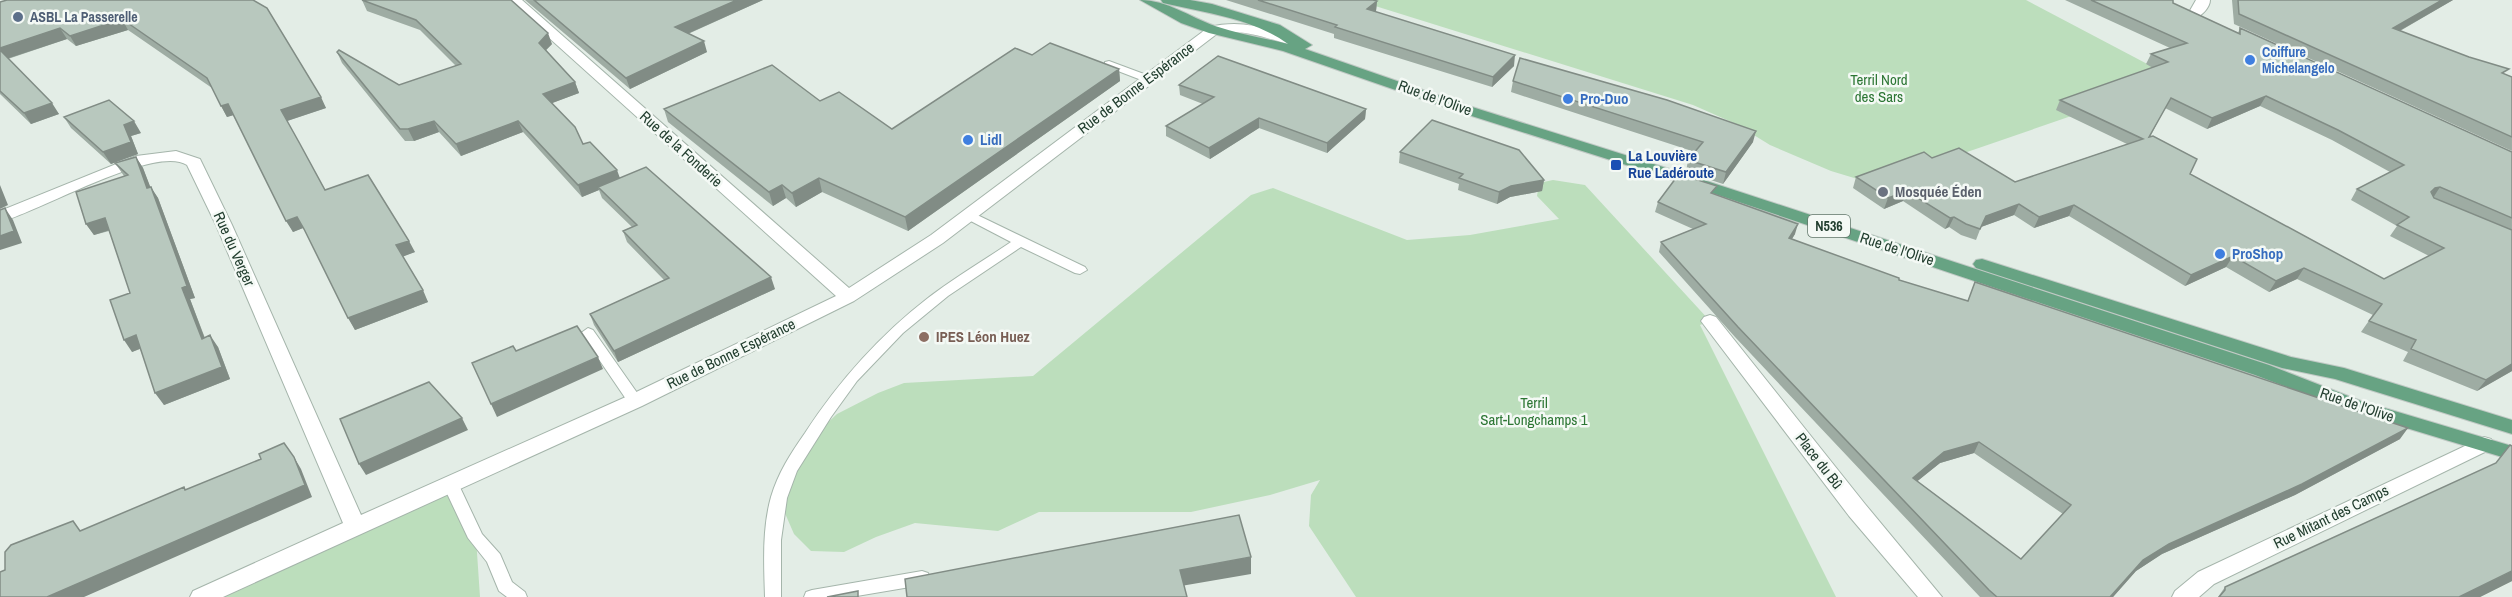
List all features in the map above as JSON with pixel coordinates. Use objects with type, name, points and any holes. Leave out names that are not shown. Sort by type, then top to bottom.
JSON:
[{"type":"main road","name":"Rue de l'Olive","points":[[1147,0],[1186,20],[1214,30],[1288,48],[1443,100],[1464,110],[1670,174],[2250,366],[2285,381],[2408,423],[2512,453]]},
{"type":"main road","name":"Rue de l'Olive","points":[[1168,0],[1207,7],[1275,28],[1293,41],[1718,180],[2278,359],[2337,373],[2512,430]]},
{"type":"main road","points":[[2484,444],[2507,438],[2512,430]]},
{"type":"street","name":"Rue de la Fonderie","points":[[514,0],[848,297]]},
{"type":"street","points":[[2195,14],[2204,4],[2203,0]]},
{"type":"street","points":[[1214,30],[1234,25],[1245,26],[1293,41]]},
{"type":"street","name":"Rue de Bonne Espérance","points":[[201,597],[635,401],[848,297],[937,239],[1214,30]]},
{"type":"street","name":"Rue du Verger","points":[[0,217],[142,159],[157,156],[180,156],[194,162],[224,225],[355,526]]},
{"type":"street","name":"Place du Bû","points":[[1710,321],[1857,510],[1931,597]]},
{"type":"street","name":"Rue Mitant des Camps","points":[[2183,597],[2206,578],[2484,444]]},
{"type":"lane","points":[[1109,64],[1148,79]]},
{"type":"lane","points":[[969,215],[1020,243],[1080,270]]},
{"type":"lane","points":[[773,597],[772,539],[783,483],[827,410],[860,368],[902,327],[934,300],[1020,243]]},
{"type":"lane","points":[[588,333],[635,401]]},
{"type":"lane","points":[[451,484],[476,538],[494,559],[505,586],[519,597]]},
{"type":"lane","points":[[812,597],[933,576]]},
{"type":"green space","name":"Terril Nord des Sars","points":[[1356,0],[2026,0],[2153,67],[2164,77],[2144,91],[1874,184],[1831,171],[1770,145],[1736,124],[1693,105]]},
{"type":"green space","name":"Terril Sart-Longchamps 1","points":[[1553,180],[1585,185],[1710,321],[1700,325],[1836,597],[1356,597],[1309,526],[1311,495],[1320,480],[1270,495],[1191,512],[1039,512],[998,531],[915,523],[844,552],[811,551],[794,534],[784,511],[783,483],[806,443],[837,414],[878,393],[904,383],[1033,376],[1251,195],[1273,188],[1407,240],[1470,235],[1559,219],[1537,196],[1539,183]]},
{"type":"green space","points":[[451,485],[476,538],[480,597],[201,597]]},
{"type":"building","points":[[7,0],[253,0],[267,8],[321,97],[281,110],[325,190],[368,175],[409,241],[396,245],[423,290],[348,318],[297,217],[286,221],[228,104],[221,106],[207,78],[122,19],[70,36],[60,28],[0,48],[0,2]]},
{"type":"building","points":[[362,0],[511,0],[548,33],[539,43],[575,82],[543,94],[575,127],[583,144],[590,142],[617,170],[578,185],[518,121],[456,144],[434,121],[408,129],[400,129],[337,52],[339,50],[399,85],[461,64],[416,20]]},
{"type":"building","points":[[534,0],[737,0],[675,27],[704,41],[626,78]]},
{"type":"building","points":[[1258,0],[1373,0],[1377,1],[1367,9],[1515,55],[1493,77]]},
{"type":"building","points":[[2091,0],[2173,0],[2173,3],[2240,34],[2240,28],[2512,152],[2512,218],[2440,187],[2431,192],[2434,198],[2512,230],[2512,364],[2486,380],[2411,349],[2416,340],[2369,321],[2382,304],[2304,268],[2276,281],[2233,256],[2191,275],[2074,205],[2039,217],[2019,204],[1986,216],[1980,229],[1954,217],[1950,218],[1907,191],[1888,198],[1856,177],[1924,152],[1932,158],[1959,148],[2015,182],[2143,139],[2060,100],[2168,62],[2151,54],[2187,43]],"holes":[[[2266,96],[2404,165],[2357,189],[2409,217],[2397,225],[2444,248],[2384,279],[2190,174],[2197,159],[2153,136],[2149,137],[2171,98],[2212,118]]]},
{"type":"building","points":[[2238,0],[2442,0],[2393,28],[2469,57],[2509,69],[2502,73],[2512,77],[2512,137],[2239,14]]},
{"type":"building","points":[[1050,43],[1119,69],[905,217],[819,178],[792,193],[782,185],[769,192],[664,109],[772,65],[820,101],[839,92],[892,129],[1015,48],[1032,55]]},
{"type":"building","points":[[0,50],[52,103],[24,113],[0,91]]},
{"type":"building","points":[[1218,56],[1366,109],[1327,143],[1259,118],[1209,148],[1166,126],[1214,97],[1179,85]]},
{"type":"building","points":[[1520,58],[1667,100],[1756,131],[1726,172],[1688,160],[1703,142],[1513,81]]},
{"type":"building","points":[[109,100],[134,121],[124,125],[131,142],[103,152],[64,117]]},
{"type":"building","points":[[1432,120],[1519,150],[1544,180],[1511,186],[1499,192],[1459,178],[1463,174],[1400,152]]},
{"type":"building","points":[[136,157],[147,188],[151,187],[187,286],[182,288],[202,339],[210,335],[222,367],[155,393],[136,335],[124,340],[110,300],[130,293],[105,218],[86,224],[76,192],[128,175],[115,163]]},
{"type":"building","points":[[646,167],[771,277],[614,351],[590,314],[669,278],[623,231],[637,225],[598,187]]},
{"type":"building","points":[[1679,174],[1717,186],[1711,193],[1798,224],[1789,238],[1899,278],[1899,280],[1968,301],[1975,282],[2408,428],[2302,484],[2169,544],[2143,560],[2110,597],[1997,597],[1738,327],[1661,242],[1706,224],[1658,202]],"holes":[[[1979,442],[2071,505],[2021,559],[1913,478],[1944,452]]]},
{"type":"building","points":[[5,208],[14,231],[0,236],[0,210]]},
{"type":"building","points":[[577,326],[598,357],[491,404],[472,363],[513,346],[516,351]]},
{"type":"building","points":[[429,382],[462,418],[359,464],[340,419]]},
{"type":"building","points":[[284,443],[294,457],[305,485],[47,597],[0,597],[0,572],[5,570],[5,552],[11,545],[73,521],[80,531],[184,487],[185,490],[261,459],[259,454]]},
{"type":"building","points":[[2510,445],[2512,446],[2512,571],[2459,597],[2219,597],[2225,587],[2496,463]]},
{"type":"building","points":[[1239,515],[1251,557],[1180,570],[1187,597],[907,597],[905,579]]},
{"type":"building","points":[[858,591],[858,597],[827,597]]},
{"type":"place","name":"ASBL La Passerelle","points":[[18,17]]},
{"type":"place","name":"Coiffure Michelangelo","points":[[2250,60]]},
{"type":"place","name":"Pro-Duo","points":[[1568,99]]},
{"type":"place","name":"Lidl","points":[[968,140]]},
{"type":"place","name":"La Louvière Rue Ladéroute","points":[[1616,165]]},
{"type":"place","name":"Mosquée Éden","points":[[1883,192]]},
{"type":"place","name":"ProShop","points":[[2220,254]]},
{"type":"place","name":"IPES Léon Huez","points":[[924,337]]}]
